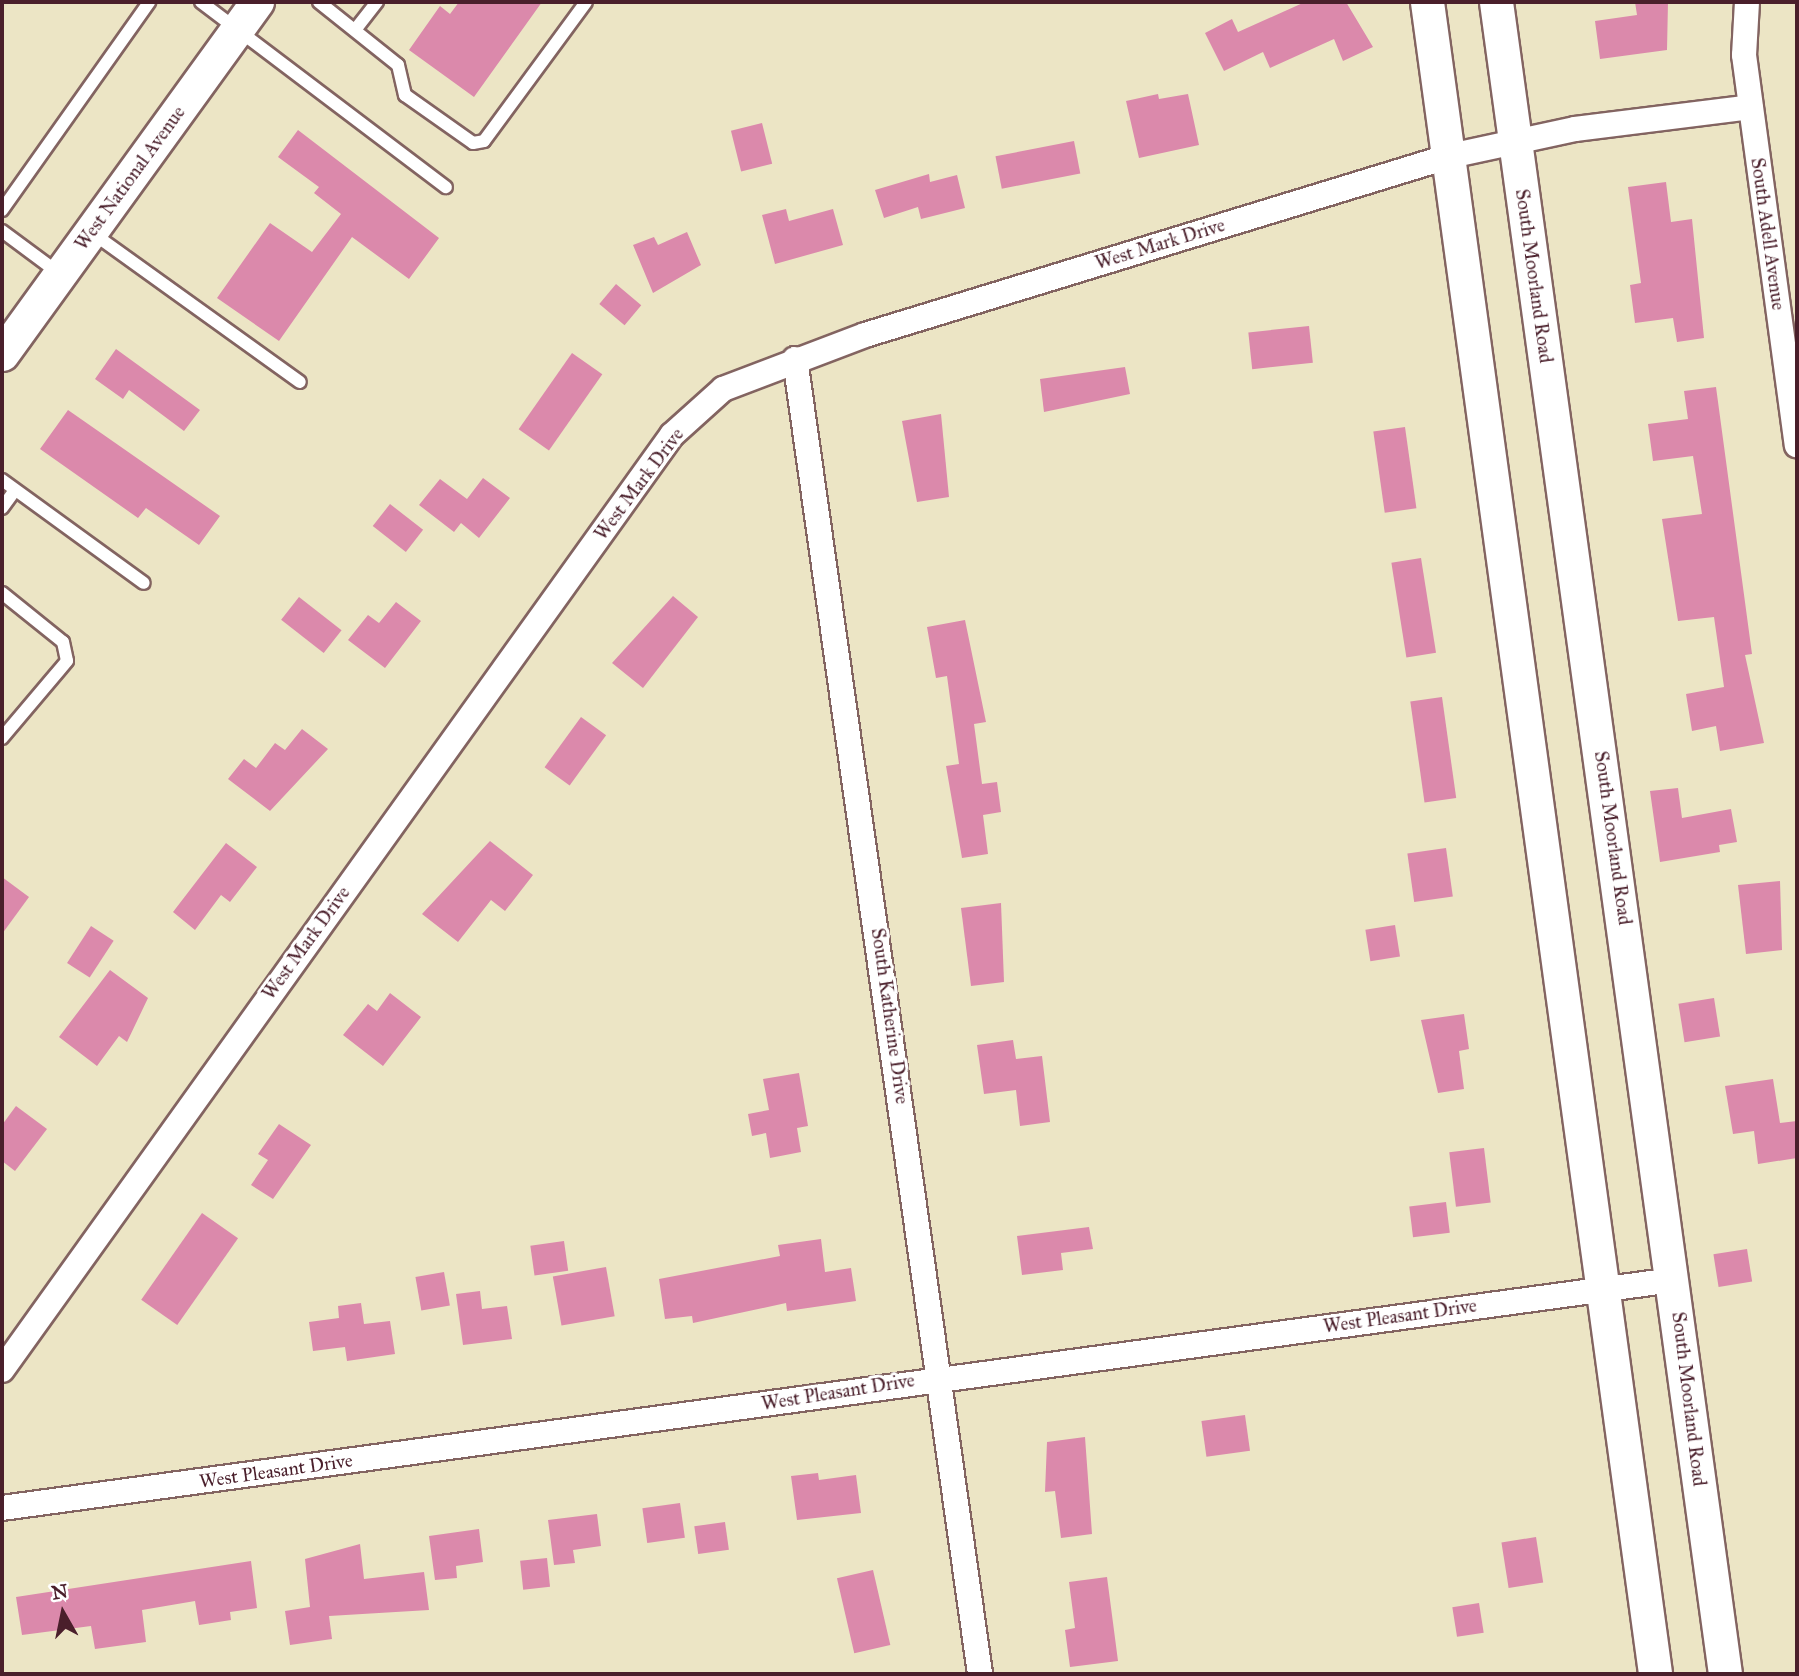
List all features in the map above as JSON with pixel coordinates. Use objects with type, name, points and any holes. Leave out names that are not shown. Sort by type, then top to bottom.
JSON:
[{"type":"main road","points":[[1427,2],[1655,1674]]},
{"type":"main road","name":"South Moorland Road","points":[[1496,2],[1674,1280],[1725,1674]]},
{"type":"main road","name":"West National Avenue","points":[[2,354],[248,15]]},
{"type":"street","points":[[1747,2],[1742,38],[1751,107]]},
{"type":"street","name":"West Mark Drive","points":[[2,1370],[672,435],[723,390],[795,359],[1450,156],[1516,141],[1751,107]]},
{"type":"street","name":"South Adell Avenue","points":[[1751,107],[1797,444]]},
{"type":"street","name":"South Katherine Drive","points":[[795,359],[980,1674]]},
{"type":"street","name":"West Pleasant Drive","points":[[2,1508],[939,1376],[1674,1280]]},
{"type":"lane","points":[[2,209],[149,2]]},
{"type":"lane","points":[[201,2],[248,15],[446,187]]},
{"type":"lane","points":[[319,2],[398,65],[405,95],[473,143],[484,141],[586,2]]},
{"type":"lane","points":[[355,30],[377,2]]},
{"type":"lane","points":[[2,230],[60,274]]},
{"type":"lane","points":[[91,231],[300,382]]},
{"type":"lane","points":[[2,480],[144,583]]},
{"type":"lane","points":[[2,508],[15,490]]},
{"type":"lane","points":[[2,593],[63,642],[67,661],[3,738]]},
{"type":"building","points":[[459,2],[542,2],[474,97],[409,50],[440,6],[450,14]]},
{"type":"building","points":[[1305,2],[1346,2],[1373,47],[1343,61],[1334,39],[1270,68],[1263,52],[1224,71],[1205,33],[1232,19],[1238,32]]},
{"type":"building","points":[[1635,2],[1668,2],[1667,50],[1600,59],[1595,21],[1637,15]]},
{"type":"building","points":[[1158,94],[1159,99],[1188,94],[1199,145],[1139,158],[1126,101]]},
{"type":"building","points":[[762,123],[772,164],[741,171],[731,131]]},
{"type":"building","points":[[298,130],[439,238],[409,279],[352,237],[279,341],[217,298],[270,223],[312,252],[341,214],[314,193],[319,187],[278,157]]},
{"type":"building","points":[[1074,141],[1080,173],[1002,189],[995,156]]},
{"type":"building","points":[[929,174],[930,182],[957,175],[965,208],[921,219],[918,207],[884,218],[875,190]]},
{"type":"building","points":[[1666,182],[1671,222],[1692,219],[1704,338],[1677,342],[1673,318],[1635,323],[1630,285],[1641,283],[1628,187]]},
{"type":"building","points":[[786,209],[789,221],[833,209],[843,245],[775,264],[762,215]]},
{"type":"building","points":[[687,232],[701,265],[653,293],[633,245],[654,237],[658,245]]},
{"type":"building","points":[[616,284],[641,305],[625,325],[599,304]]},
{"type":"building","points":[[1309,326],[1313,363],[1252,369],[1248,332]]},
{"type":"building","points":[[116,349],[200,410],[184,431],[129,390],[123,399],[95,379]]},
{"type":"building","points":[[572,353],[602,374],[549,450],[519,429]]},
{"type":"building","points":[[1125,367],[1130,394],[1044,412],[1040,379]]},
{"type":"building","points":[[1716,387],[1752,654],[1745,655],[1764,743],[1720,751],[1716,726],[1692,731],[1686,694],[1724,687],[1714,617],[1678,621],[1662,519],[1702,514],[1693,456],[1653,461],[1648,424],[1688,419],[1684,391]]},
{"type":"building","points":[[68,410],[220,516],[199,545],[146,508],[138,518],[40,449]]},
{"type":"building","points":[[941,414],[949,497],[917,502],[902,421]]},
{"type":"building","points":[[1405,427],[1416,508],[1385,513],[1373,431]]},
{"type":"building","points":[[483,478],[510,498],[479,538],[461,523],[454,532],[419,505],[440,479],[467,499]]},
{"type":"building","points":[[390,504],[423,530],[406,552],[373,526]]},
{"type":"building","points":[[1421,558],[1436,653],[1406,658],[1391,563]]},
{"type":"building","points":[[673,596],[698,617],[643,688],[612,663]]},
{"type":"building","points":[[299,597],[342,630],[324,653],[281,620]]},
{"type":"building","points":[[396,602],[421,621],[385,668],[348,640],[368,615],[379,623]]},
{"type":"building","points":[[965,620],[986,722],[974,724],[982,784],[997,782],[1001,812],[983,815],[988,854],[962,858],[946,766],[959,764],[947,676],[936,678],[927,627]]},
{"type":"building","points":[[1442,697],[1456,798],[1425,802],[1410,701]]},
{"type":"building","points":[[581,717],[606,735],[570,785],[545,767]]},
{"type":"building","points":[[302,729],[328,749],[270,811],[228,779],[244,759],[256,768],[275,743],[285,750]]},
{"type":"building","points":[[1678,788],[1682,818],[1731,809],[1737,842],[1719,845],[1720,852],[1660,862],[1650,791]]},
{"type":"building","points":[[490,841],[533,875],[505,911],[491,900],[458,942],[422,914]]},
{"type":"building","points":[[226,843],[257,867],[230,902],[221,895],[195,930],[173,912]]},
{"type":"building","points":[[1446,848],[1453,897],[1414,902],[1407,853]]},
{"type":"building","points":[[2,877],[29,897],[2,934]]},
{"type":"building","points":[[1780,881],[1782,950],[1746,954],[1738,885]]},
{"type":"building","points":[[1001,903],[1004,982],[971,986],[961,908]]},
{"type":"building","points":[[1395,925],[1400,957],[1370,961],[1365,930]]},
{"type":"building","points":[[91,926],[114,941],[90,978],[67,963]]},
{"type":"building","points":[[110,970],[148,998],[127,1042],[119,1036],[97,1066],[59,1037]]},
{"type":"building","points":[[390,993],[421,1017],[383,1066],[343,1035],[368,1004],[377,1011]]},
{"type":"building","points":[[1714,998],[1720,1037],[1685,1042],[1678,1004]]},
{"type":"building","points":[[1464,1014],[1469,1049],[1459,1051],[1464,1089],[1438,1093],[1421,1020]]},
{"type":"building","points":[[1013,1040],[1016,1059],[1042,1056],[1050,1122],[1020,1126],[1016,1090],[984,1094],[977,1045]]},
{"type":"building","points":[[799,1073],[808,1126],[797,1128],[801,1152],[770,1158],[766,1133],[752,1136],[748,1114],[769,1110],[763,1079]]},
{"type":"building","points":[[1773,1079],[1780,1123],[1797,1121],[1797,1158],[1758,1164],[1754,1131],[1733,1134],[1725,1086]]},
{"type":"building","points":[[16,1106],[47,1129],[15,1171],[2,1161],[2,1125]]},
{"type":"building","points":[[279,1124],[311,1145],[273,1199],[251,1185],[268,1160],[258,1154]]},
{"type":"building","points":[[1484,1148],[1491,1203],[1456,1207],[1449,1152]]},
{"type":"building","points":[[1446,1202],[1450,1233],[1413,1237],[1409,1207]]},
{"type":"building","points":[[202,1213],[238,1238],[177,1325],[141,1300]]},
{"type":"building","points":[[1089,1227],[1093,1249],[1061,1253],[1063,1270],[1022,1275],[1017,1236]]},
{"type":"building","points":[[821,1239],[825,1272],[851,1268],[856,1301],[787,1311],[786,1303],[693,1323],[692,1316],[665,1319],[659,1279],[780,1256],[778,1245]]},
{"type":"building","points":[[564,1241],[568,1271],[535,1275],[530,1246]]},
{"type":"building","points":[[1747,1249],[1752,1282],[1719,1287],[1713,1254]]},
{"type":"building","points":[[606,1267],[615,1316],[562,1326],[553,1276]]},
{"type":"building","points":[[444,1272],[450,1305],[421,1311],[415,1277]]},
{"type":"building","points":[[480,1291],[482,1309],[507,1306],[512,1339],[463,1345],[456,1294]]},
{"type":"building","points":[[361,1303],[364,1324],[390,1321],[395,1354],[347,1361],[345,1347],[313,1351],[309,1322],[339,1318],[338,1306]]},
{"type":"building","points":[[1245,1415],[1250,1451],[1206,1457],[1201,1421]]},
{"type":"building","points":[[1085,1437],[1092,1534],[1061,1538],[1055,1491],[1045,1492],[1047,1442]]},
{"type":"building","points":[[818,1473],[819,1480],[856,1475],[861,1513],[797,1520],[791,1476]]},
{"type":"building","points":[[680,1503],[685,1538],[647,1543],[642,1508]]},
{"type":"building","points":[[597,1514],[601,1546],[573,1550],[575,1563],[554,1565],[548,1520]]},
{"type":"building","points":[[725,1522],[729,1550],[698,1554],[694,1526]]},
{"type":"building","points":[[479,1529],[483,1562],[456,1566],[457,1578],[435,1580],[429,1536]]},
{"type":"building","points":[[1536,1537],[1543,1582],[1509,1588],[1501,1542]]},
{"type":"building","points":[[360,1544],[364,1579],[424,1572],[429,1610],[329,1616],[332,1639],[290,1645],[285,1611],[310,1607],[305,1559]]},
{"type":"building","points":[[547,1558],[550,1587],[523,1590],[520,1561]]},
{"type":"building","points":[[251,1561],[257,1608],[230,1612],[231,1620],[199,1625],[195,1601],[142,1610],[146,1642],[95,1649],[91,1626],[22,1635],[16,1597]]},
{"type":"building","points":[[873,1570],[890,1645],[854,1653],[837,1578]]},
{"type":"building","points":[[1107,1577],[1118,1661],[1070,1667],[1065,1630],[1075,1628],[1069,1582]]},
{"type":"building","points":[[1479,1603],[1484,1633],[1457,1637],[1452,1607]]}]
